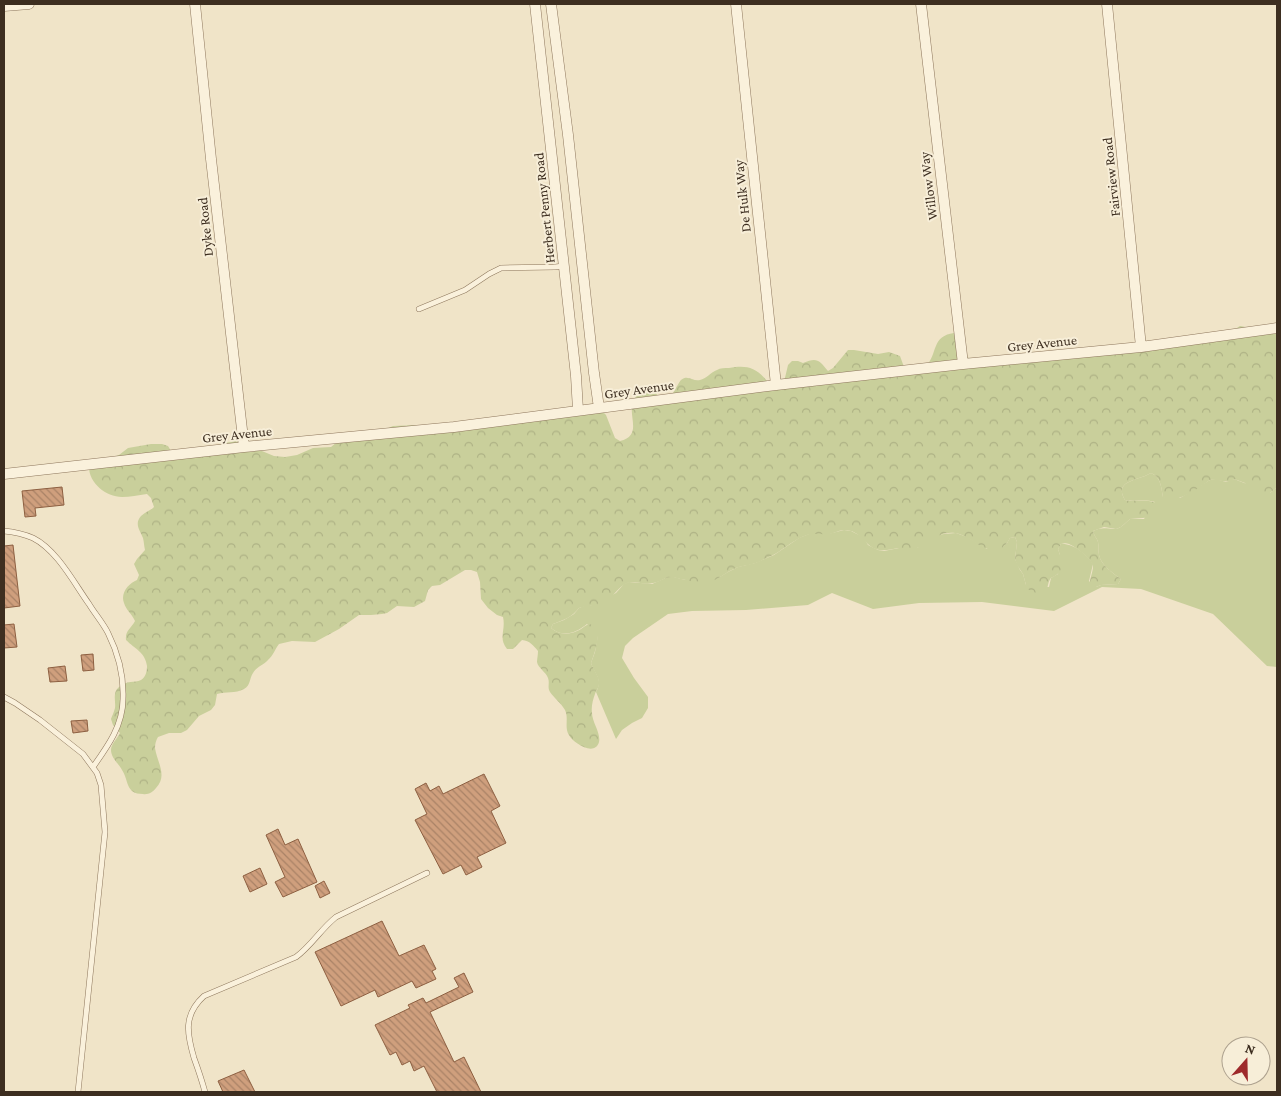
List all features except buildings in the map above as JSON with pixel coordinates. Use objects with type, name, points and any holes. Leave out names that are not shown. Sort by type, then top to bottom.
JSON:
[{"type":"street","points":[[4,6],[29,4]]},
{"type":"street","name":"Dyke Road","points":[[195,4],[244,447]]},
{"type":"street","name":"Herbert Penny Road","points":[[534,4],[576,376],[578,410]]},
{"type":"street","points":[[551,4],[599,408]]},
{"type":"street","name":"De Hulk Way","points":[[736,4],[776,385]]},
{"type":"street","name":"Willow Way","points":[[921,4],[962,364]]},
{"type":"street","name":"Fairview Road","points":[[1107,4],[1142,347]]},
{"type":"street","name":"Grey Avenue","points":[[4,474],[244,447],[454,427],[776,385],[962,364],[1142,347],[1277,328]]},
{"type":"lane","points":[[419,309],[465,290],[502,268],[564,266]]},
{"type":"lane","points":[[4,531],[15,532],[34,538],[49,550],[61,564],[108,632],[123,677],[123,701],[118,726],[110,743],[93,767]]},
{"type":"lane","points":[[4,697],[40,720],[83,754],[97,773],[101,786],[104,832],[78,1092]]},
{"type":"lane","points":[[205,1092],[190,1044],[188,1030],[190,1016],[204,996],[296,957],[336,917],[427,873]]},
{"type":"green space","points":[[1240,326],[1252,328],[1277,327],[1277,487],[1270,493],[1264,493],[1248,488],[1245,483],[1234,479],[1231,481],[1210,480],[1194,491],[1175,499],[1169,499],[1163,497],[1159,480],[1151,473],[1127,483],[1122,491],[1125,500],[1151,501],[1164,510],[1155,517],[1130,519],[1116,529],[1104,527],[1093,531],[1098,542],[1100,559],[1121,579],[1118,584],[1090,587],[1092,563],[1079,550],[1067,543],[1061,544],[1058,549],[1064,559],[1062,569],[1051,578],[1046,590],[1040,595],[1029,590],[1023,574],[1017,565],[1015,559],[1017,542],[1015,537],[1010,538],[998,550],[984,548],[962,535],[949,533],[943,534],[917,548],[879,550],[870,546],[855,533],[844,530],[830,534],[807,535],[761,561],[736,568],[709,582],[694,582],[671,577],[650,584],[627,583],[604,602],[579,608],[568,618],[553,624],[551,628],[564,634],[580,630],[588,624],[598,629],[597,642],[591,663],[599,681],[593,701],[592,716],[598,731],[599,742],[597,746],[589,748],[579,745],[571,738],[568,732],[565,710],[549,690],[548,678],[537,662],[538,651],[529,642],[522,640],[513,649],[507,649],[503,641],[503,617],[488,608],[481,599],[480,582],[477,572],[465,570],[440,585],[432,586],[428,590],[425,601],[414,607],[397,606],[387,613],[359,615],[315,642],[292,641],[279,644],[270,658],[254,671],[249,684],[241,691],[217,694],[215,705],[211,710],[199,716],[187,730],[181,733],[169,733],[158,737],[155,748],[161,769],[161,779],[156,788],[150,793],[133,792],[128,786],[121,768],[112,756],[112,746],[120,733],[113,725],[111,719],[115,708],[117,689],[125,683],[143,679],[147,670],[146,661],[142,654],[126,640],[127,632],[135,621],[125,605],[123,596],[128,586],[137,580],[139,575],[134,564],[145,550],[143,538],[138,527],[139,519],[154,507],[151,498],[147,494],[122,497],[105,492],[95,484],[89,467],[119,455],[128,448],[162,444],[168,446],[171,451],[213,446],[234,441],[274,456],[285,457],[297,455],[313,448],[331,447],[348,433],[382,431],[393,426],[423,425],[440,430],[602,411],[606,415],[615,438],[620,441],[626,439],[632,431],[632,406],[640,391],[652,390],[660,398],[671,396],[684,378],[700,380],[721,368],[746,367],[755,370],[767,381],[784,382],[788,365],[792,361],[803,363],[815,360],[828,371],[833,368],[848,350],[878,354],[889,352],[900,356],[904,367],[926,366],[938,342],[947,335],[954,333],[960,340],[965,355],[973,360],[1009,362],[1235,329]]},
{"type":"green space","points":[[1151,473],[1159,480],[1163,497],[1180,498],[1210,480],[1216,479],[1226,482],[1234,479],[1270,493],[1277,487],[1277,667],[1267,666],[1213,614],[1141,589],[1102,587],[1054,611],[982,602],[919,603],[873,609],[832,593],[808,605],[668,614],[633,638],[625,646],[622,658],[648,697],[648,708],[642,718],[622,730],[616,739],[596,692],[599,680],[591,663],[598,635],[587,624],[578,630],[565,634],[551,628],[553,624],[574,614],[579,608],[590,606],[616,593],[624,584],[629,582],[652,584],[668,577],[685,580],[718,578],[738,567],[755,563],[774,555],[799,538],[809,534],[828,534],[844,530],[861,536],[868,545],[884,551],[899,548],[917,548],[938,535],[944,534],[956,533],[987,549],[1003,547],[1010,538],[1015,537],[1017,542],[1015,559],[1023,574],[1026,585],[1049,587],[1051,578],[1058,574],[1060,555],[1058,549],[1061,544],[1066,544],[1079,550],[1093,564],[1089,581],[1096,587],[1118,584],[1121,579],[1100,559],[1098,542],[1093,531],[1101,528],[1119,528],[1130,519],[1144,519],[1155,502],[1125,500],[1122,491],[1127,483]]}]
